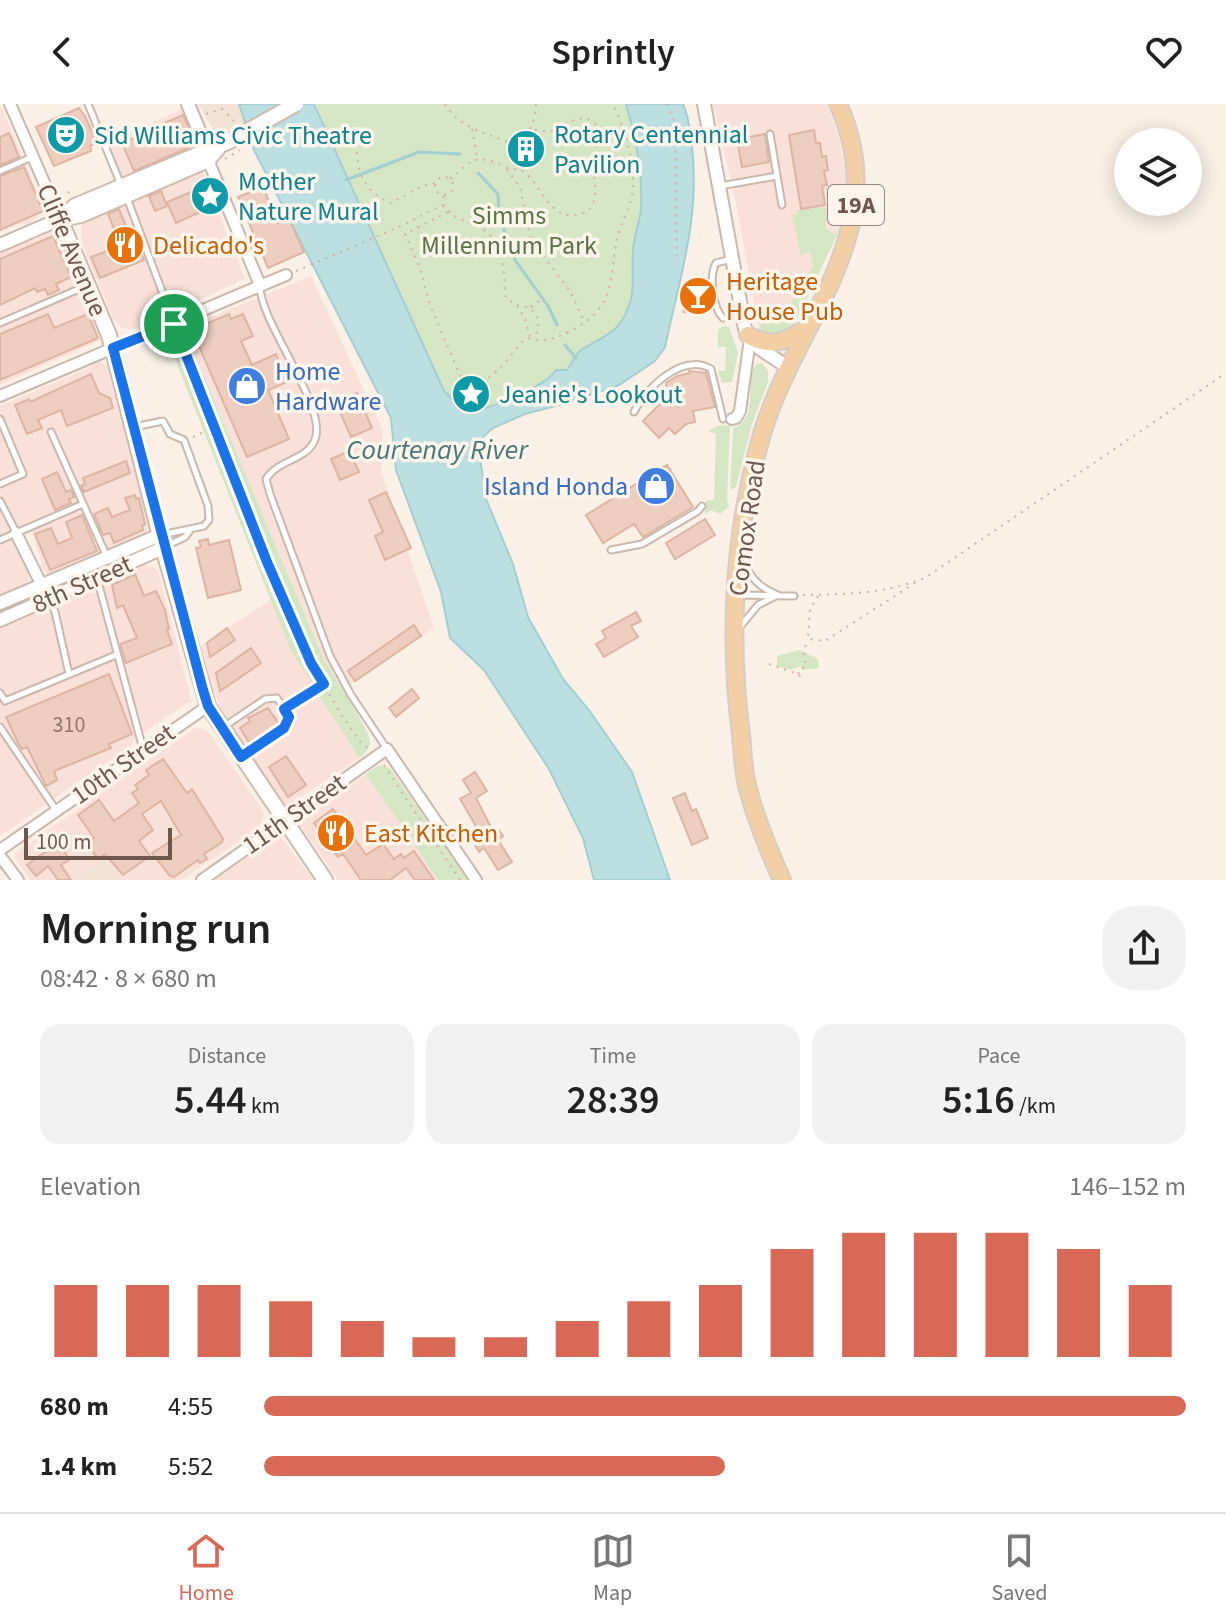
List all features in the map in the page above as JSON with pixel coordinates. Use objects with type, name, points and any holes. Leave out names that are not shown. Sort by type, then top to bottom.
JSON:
[{"type":"main road","points":[[60,219],[81,215],[205,150],[224,144],[296,104]]},
{"type":"main road","name":"19A","points":[[789,368],[846,247],[856,205],[858,181],[854,149],[838,104]]},
{"type":"main road","points":[[60,219],[75,206],[208,160],[224,144]]},
{"type":"main road","points":[[73,251],[81,215]]},
{"type":"main road","name":"Cliffe Avenue","points":[[60,219],[113,348],[208,706],[325,880]]},
{"type":"main road","points":[[749,337],[762,342],[780,342],[808,328]]},
{"type":"main road","name":"Comox Road","points":[[782,880],[747,787],[736,700],[735,636],[741,539],[748,492],[764,430],[789,368]]},
{"type":"street","name":"Cliffe Avenue","points":[[10,104],[60,219]]},
{"type":"street","points":[[704,104],[749,337],[740,411],[736,418],[727,419]]},
{"type":"street","points":[[188,105],[200,133],[224,144]]},
{"type":"street","points":[[208,160],[260,285]]},
{"type":"street","points":[[0,245],[60,219]]},
{"type":"street","points":[[0,396],[286,275]]},
{"type":"street","points":[[749,337],[759,348],[789,368]]},
{"type":"street","points":[[16,533],[48,598]]},
{"type":"street","name":"8th Street","points":[[0,603],[107,558],[162,542]]},
{"type":"street","name":"8th Street","points":[[0,620],[97,578],[162,542]]},
{"type":"street","name":"10th Street","points":[[0,853],[208,706]]},
{"type":"street","points":[[387,749],[476,880]]},
{"type":"street","name":"11th Street","points":[[202,880],[387,749]]},
{"type":"street","points":[[0,853],[18,880]]},
{"type":"lane","points":[[88,104],[174,324]]},
{"type":"lane","points":[[770,134],[782,205]]},
{"type":"lane","points":[[0,171],[32,157]]},
{"type":"lane","points":[[719,186],[777,176]]},
{"type":"lane","points":[[723,318],[716,308],[712,273],[716,263],[732,259]]},
{"type":"lane","points":[[260,285],[260,297],[286,348],[317,424],[316,439],[308,451],[273,468],[266,479],[270,494],[330,656],[351,695],[387,749]]},
{"type":"lane","points":[[0,323],[86,286]]},
{"type":"lane","points":[[634,412],[665,375],[685,367],[703,365],[711,369],[727,419]]},
{"type":"lane","points":[[0,419],[23,474],[0,484]]},
{"type":"lane","points":[[133,427],[163,421],[170,434],[184,440],[209,514],[204,526],[162,542]]},
{"type":"lane","points":[[51,432],[107,558]]},
{"type":"lane","points":[[0,501],[16,533]]},
{"type":"lane","points":[[0,540],[83,504]]},
{"type":"lane","points":[[611,550],[642,544],[702,506]]},
{"type":"lane","points":[[162,542],[185,537],[189,531]]},
{"type":"lane","points":[[741,539],[743,559],[752,577],[759,585],[778,595]]},
{"type":"lane","points":[[97,578],[143,750]]},
{"type":"lane","points":[[737,595],[794,596]]},
{"type":"lane","points":[[735,636],[748,613],[778,595]]},
{"type":"lane","points":[[48,598],[55,612],[69,674]]},
{"type":"lane","points":[[0,693],[5,701],[116,655]]},
{"type":"lane","points":[[221,728],[265,699],[277,698],[289,717],[284,728],[241,757]]},
{"type":"lane","points":[[0,727],[57,811]]},
{"type":"path","points":[[445,104],[456,119],[472,128],[523,147]]},
{"type":"path","points":[[515,167],[531,129],[536,104]]},
{"type":"path","points":[[533,338],[546,340],[584,322],[601,307],[610,286],[618,235],[634,185],[627,144],[613,104]]},
{"type":"path","points":[[667,104],[675,124],[677,257]]},
{"type":"path","points":[[477,157],[507,168],[515,167],[526,174],[563,214],[587,211],[594,203],[596,188],[593,164],[600,136],[595,122],[576,118],[549,132],[531,129]]},
{"type":"path","points":[[357,128],[358,167],[369,191],[391,203],[422,186],[435,183],[441,177],[450,179],[452,191],[444,195],[436,192],[435,183]]},
{"type":"path","points":[[472,128],[477,157]]},
{"type":"path","points":[[450,179],[477,157]]},
{"type":"path","points":[[507,168],[520,188],[531,240],[570,291],[584,322]]},
{"type":"path","points":[[444,195],[443,205],[452,216],[479,226],[492,236],[505,268],[506,298],[510,304],[530,308],[540,325],[533,338],[517,347],[498,373],[471,382],[460,375],[430,305],[420,268],[405,234],[448,212]]},
{"type":"path","points":[[286,275],[443,205]]},
{"type":"path","points":[[530,308],[539,301]]},
{"type":"path","points":[[516,305],[533,338]]},
{"type":"path","points":[[174,324],[267,562],[311,663],[348,724],[368,748]]},
{"type":"path","points":[[565,332],[572,337]]},
{"type":"path","points":[[808,639],[825,641],[943,568],[1226,373]]},
{"type":"path","points":[[471,382],[471,394]]},
{"type":"path","points":[[197,436],[214,426]]},
{"type":"path","points":[[794,596],[889,590],[920,580]]},
{"type":"path","points":[[769,664],[800,675],[801,668],[806,667],[804,653],[810,609],[818,595]]},
{"type":"path","points":[[284,709],[324,684]]},
{"type":"path","points":[[384,765],[460,880]]},
{"type":"shaded area","points":[[198,104],[239,104],[245,121],[227,135],[218,137]]},
{"type":"shaded area","points":[[713,104],[827,104],[839,138],[846,176],[844,214],[791,331],[765,335],[759,330],[736,203]]},
{"type":"shaded area","points":[[0,107],[45,210],[28,224],[19,224],[0,232]]},
{"type":"shaded area","points":[[182,109],[195,138],[202,144],[119,180],[104,144]]},
{"type":"shaded area","points":[[202,170],[245,279],[134,329],[122,328],[114,320],[85,252],[81,238],[82,225],[87,218]]},
{"type":"shaded area","points":[[54,231],[101,340],[0,385],[0,253]]},
{"type":"shaded area","points":[[311,276],[383,431],[381,471],[434,628],[341,691],[324,660],[184,328]]},
{"type":"shaded area","points":[[96,361],[107,367],[149,529],[146,534],[48,574],[41,568],[30,527],[10,536],[29,581],[0,597],[0,406],[91,367]]},
{"type":"shaded area","points":[[145,565],[155,567],[159,573],[192,703],[186,703],[134,740],[131,746],[0,836],[0,627],[28,615],[34,608],[48,613],[60,608],[67,594],[76,595]]},
{"type":"shaded area","points":[[271,600],[291,651],[359,758],[288,806],[228,721],[209,682],[200,646]]},
{"type":"shaded area","points":[[195,728],[204,729],[210,734],[262,809],[264,815],[260,827],[181,880],[120,880],[104,859],[75,880],[30,880],[14,857],[15,853]]},
{"type":"shaded area","points":[[366,774],[438,880],[338,880],[299,824],[299,820]]},
{"type":"shaded area","points":[[279,834],[313,880],[212,880],[276,836]]},
{"type":"shaded area","points":[[105,859],[120,880],[75,880]]},
{"type":"green space","name":"Simms Millennium Park","points":[[316,104],[626,104],[638,155],[641,195],[633,250],[632,295],[621,322],[580,351],[567,370],[554,371],[551,378],[488,407],[469,410],[459,406],[444,392],[337,158]]},
{"type":"green space","points":[[824,207],[830,213],[825,224],[827,230],[837,235],[791,331],[765,335],[759,330],[761,325],[788,308],[813,265],[810,251],[801,256],[792,215],[797,214],[796,210]]},
{"type":"green space","points":[[723,326],[729,327],[738,353],[732,382],[722,383],[718,371],[725,371],[726,347],[718,347],[718,330]]},
{"type":"green space","points":[[184,328],[324,660],[369,736],[369,748],[359,758],[291,651],[165,334]]},
{"type":"green space","points":[[762,363],[768,371],[768,382],[752,424],[736,487],[730,490],[733,428],[745,419],[750,403],[753,368]]},
{"type":"green space","points":[[730,425],[729,507],[720,514],[711,510],[705,514],[706,500],[714,500],[716,434],[708,431],[717,426]]},
{"type":"green space","points":[[800,650],[818,659],[819,668],[802,670],[801,666],[791,670],[777,666],[777,656]]},
{"type":"green space","points":[[379,765],[390,768],[468,880],[438,880],[366,774]]},
{"type":"water","name":"Courtenay River","points":[[239,104],[314,104],[444,391],[459,406],[470,410],[503,402],[530,390],[556,370],[567,370],[580,351],[621,322],[632,295],[633,250],[641,195],[638,155],[626,104],[683,104],[692,146],[693,199],[687,248],[665,347],[655,361],[619,385],[525,414],[493,428],[482,438],[479,450],[486,499],[513,564],[528,617],[563,679],[589,710],[632,772],[670,880],[594,880],[583,838],[549,769],[484,670],[450,638],[441,592],[396,470],[391,418],[254,150]]},
{"type":"building","name":"Sid Williams Civic Theatre","points":[[79,108],[97,143],[90,146],[91,151],[54,166],[36,127]]},
{"type":"building","points":[[183,115],[197,144],[134,171],[122,143],[139,136],[141,140],[165,130],[162,124]]},
{"type":"building","points":[[814,130],[822,157],[826,156],[828,170],[824,171],[827,185],[822,186],[825,205],[801,209],[789,135]]},
{"type":"building","points":[[9,133],[19,157],[0,165],[0,137]]},
{"type":"building","points":[[765,134],[769,162],[742,167],[737,139]]},
{"type":"building","name":"Rotary Centennial Pavilion","points":[[521,136],[538,143],[530,162],[513,155]]},
{"type":"building","points":[[24,167],[43,211],[0,230],[0,176]]},
{"type":"building","points":[[205,186],[214,206],[176,223],[167,202]]},
{"type":"building","points":[[263,187],[278,223],[289,218],[304,252],[268,268],[238,197]]},
{"type":"building","points":[[161,191],[167,206],[155,211],[149,196]]},
{"type":"building","points":[[119,209],[132,241],[136,239],[144,260],[100,278],[91,257],[121,246],[108,214]]},
{"type":"building","points":[[53,236],[71,277],[56,284],[59,290],[48,295],[45,289],[37,292],[35,288],[0,305],[0,259]]},
{"type":"building","name":"Heritage House Pub","points":[[697,281],[698,284],[707,283],[711,308],[684,312],[682,287]]},
{"type":"building","points":[[48,314],[54,328],[88,314],[98,338],[0,380],[0,334]]},
{"type":"building","name":"Home Hardware","points":[[229,314],[231,319],[243,314],[253,336],[241,341],[252,365],[276,354],[287,382],[268,390],[289,439],[247,457],[192,330]]},
{"type":"building","points":[[689,371],[706,373],[715,407],[693,411],[695,422],[686,424],[675,434],[669,428],[659,438],[643,421],[668,396],[666,383]]},
{"type":"building","points":[[91,374],[99,393],[110,398],[113,408],[67,426],[61,410],[38,420],[42,428],[27,434],[15,405],[29,399],[30,402]]},
{"type":"building","points":[[357,393],[372,428],[351,437],[336,403]]},
{"type":"building","points":[[349,451],[359,472],[340,480],[331,459]]},
{"type":"building","points":[[126,461],[130,473],[84,492],[81,486],[85,484],[83,478]]},
{"type":"building","name":"Island Honda","points":[[667,465],[693,507],[643,537],[634,524],[603,543],[586,515]]},
{"type":"building","points":[[57,472],[66,492],[71,490],[74,497],[69,499],[71,503],[55,510],[42,479]]},
{"type":"building","points":[[386,492],[411,548],[385,560],[375,536],[383,532],[369,500]]},
{"type":"building","points":[[135,495],[136,499],[139,498],[145,524],[143,530],[114,543],[110,533],[103,535],[94,514],[108,508],[112,517],[130,510],[125,498]]},
{"type":"building","points":[[82,515],[97,551],[50,570],[35,534],[51,528],[58,544],[72,538],[66,522]]},
{"type":"building","points":[[705,519],[715,535],[675,559],[666,543]]},
{"type":"building","points":[[208,539],[209,545],[229,540],[241,590],[208,598],[196,548],[201,547],[199,541]]},
{"type":"building","points":[[135,574],[144,596],[156,591],[165,610],[172,644],[126,663],[120,644],[137,638],[123,605],[117,608],[112,585]]},
{"type":"building","points":[[636,612],[641,621],[631,626],[638,637],[604,657],[596,644],[606,638],[602,631]]},
{"type":"building","points":[[414,625],[421,636],[355,681],[348,671]]},
{"type":"building","points":[[227,628],[235,640],[210,657],[207,643]]},
{"type":"building","points":[[251,648],[261,663],[220,691],[216,673]]},
{"type":"building","points":[[109,674],[132,734],[109,744],[111,748],[54,771],[57,780],[46,786],[27,747],[22,749],[6,717]]},
{"type":"building","points":[[412,689],[419,698],[396,717],[389,708]]},
{"type":"building","points":[[268,708],[279,724],[250,744],[240,728],[250,721],[248,718]]},
{"type":"building","points":[[286,756],[306,785],[288,797],[269,767]]},
{"type":"building","points":[[163,759],[187,793],[192,789],[222,842],[204,854],[207,859],[200,863],[198,860],[174,877],[170,876],[152,853],[181,835],[161,801],[142,814],[153,830],[139,841],[150,856],[123,875],[105,854],[98,859],[87,843],[94,838],[78,815],[99,800],[114,821],[139,803],[132,793],[138,789],[135,785],[149,775],[146,770]]},
{"type":"building","points":[[475,772],[487,791],[476,798],[494,833],[499,830],[503,836],[498,840],[512,862],[498,870],[484,848],[479,852],[475,845],[480,841],[474,830],[477,828],[460,799],[471,793],[463,780]]},
{"type":"building","points":[[685,793],[692,811],[696,809],[708,838],[692,845],[673,798]]},
{"type":"building","points":[[333,809],[366,855],[383,844],[394,859],[401,854],[404,858],[414,851],[434,880],[415,880],[406,868],[390,880],[361,880],[343,854],[338,857],[314,823]]},
{"type":"building","points":[[61,844],[69,860],[61,865],[71,880],[58,880],[48,866],[36,876],[27,865]]},
{"type":"waterway","points":[[346,180],[419,152],[460,154]]},
{"type":"waterway","points":[[478,173],[498,194],[499,216],[515,260],[548,306],[557,325]]},
{"type":"waterway","points":[[565,345],[576,358]]},
{"type":"place","name":"Sid Williams Civic Theatre","points":[[66,135]]},
{"type":"place","name":"Rotary Centennial Pavilion","points":[[526,149]]},
{"type":"place","name":"Mother Nature Mural","points":[[210,196]]},
{"type":"place","name":"Delicado's","points":[[125,245]]},
{"type":"place","name":"Heritage House Pub","points":[[698,296]]},
{"type":"place","name":"Home Hardware","points":[[247,386]]},
{"type":"place","name":"Jeanie's Lookout","points":[[471,394]]},
{"type":"place","name":"Island Honda","points":[[656,486]]},
{"type":"place","name":"East Kitchen","points":[[336,833]]},
{"type":"route","points":[[174,324],[267,562],[311,663],[324,684],[284,709],[289,717],[284,728],[241,757],[208,706],[163,548],[113,348],[174,324]]}]
